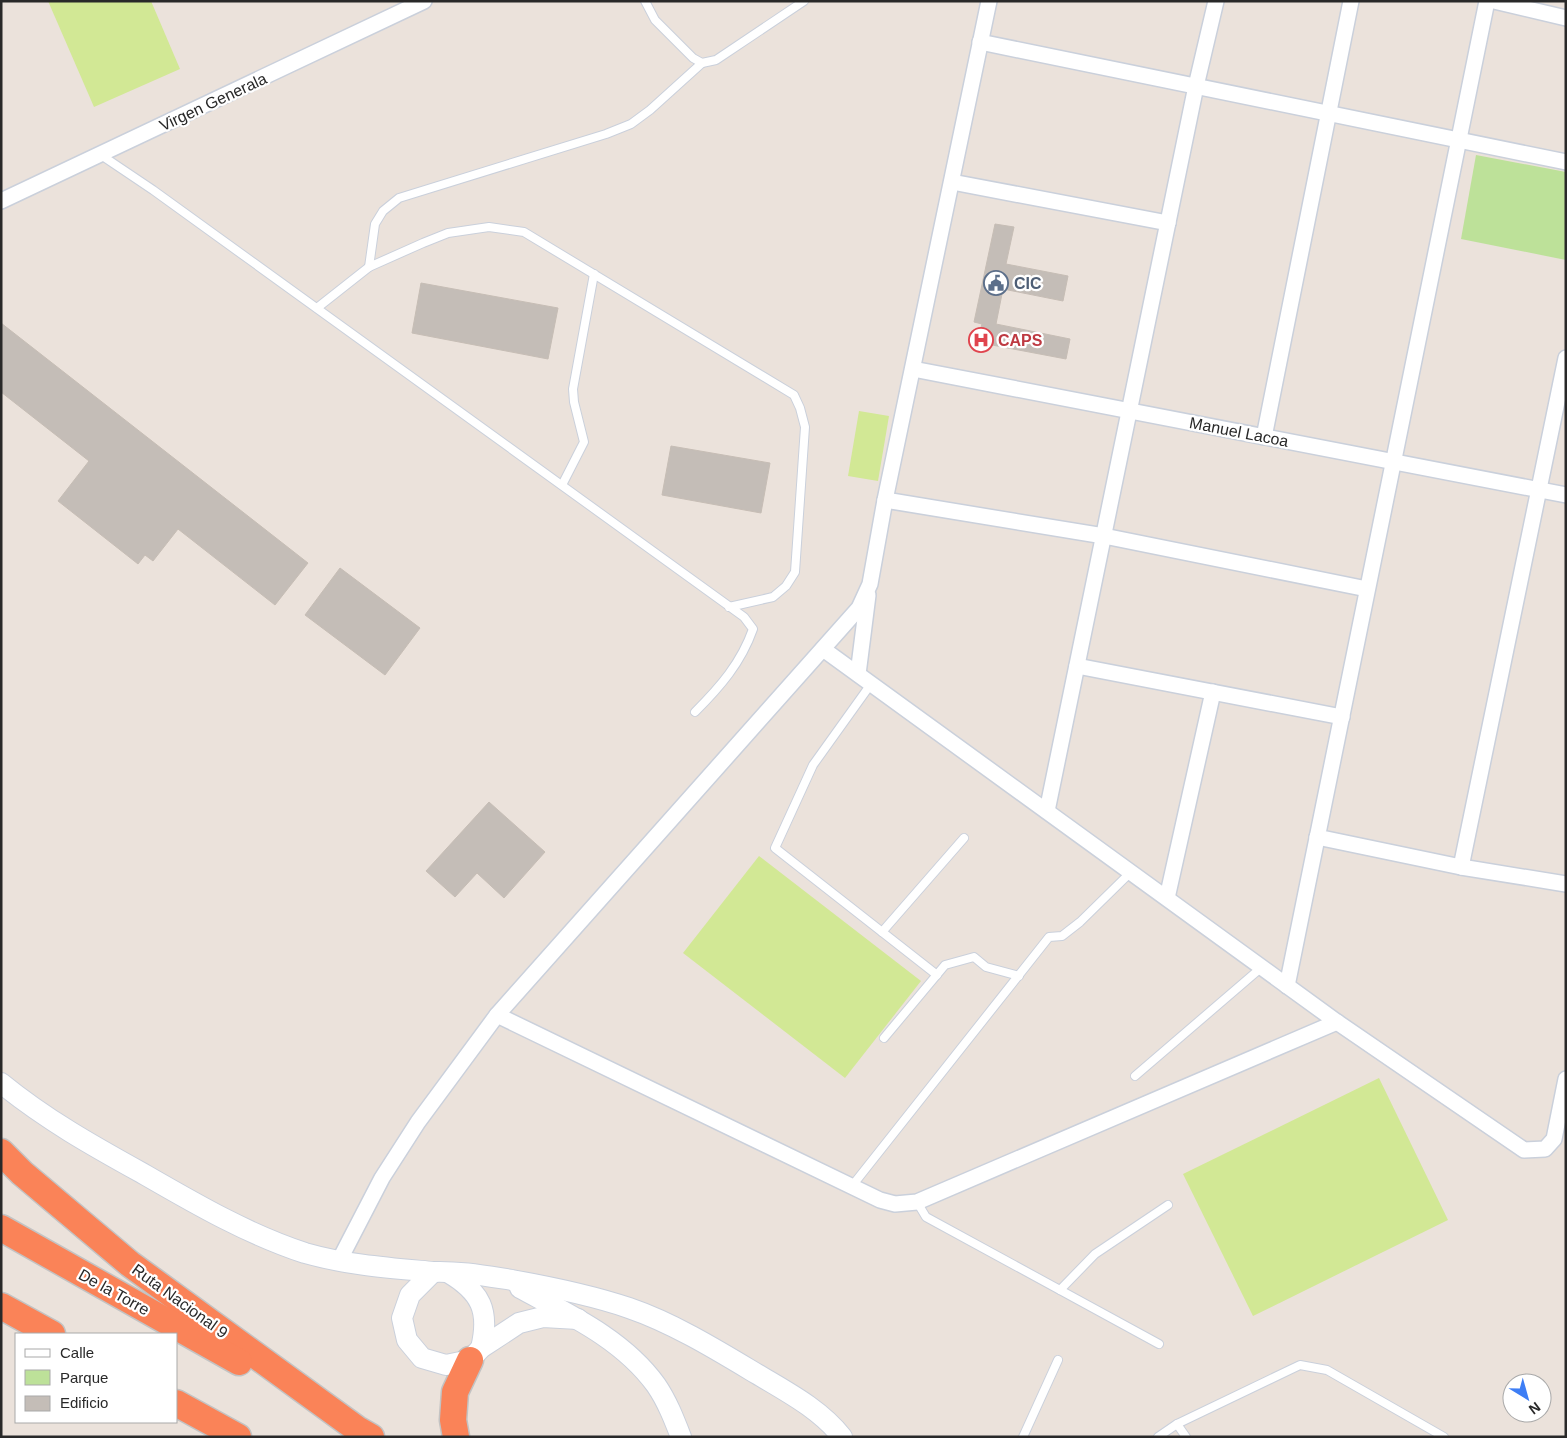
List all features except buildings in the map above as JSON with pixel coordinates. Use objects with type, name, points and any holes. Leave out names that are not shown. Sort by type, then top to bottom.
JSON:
[{"type":"highway","name":"Ruta Nacional 9","points":[[1,1152],[22,1173],[130,1264],[364,1433]]},
{"type":"highway","name":"De la Torre","points":[[1,1228],[364,1433]]},
{"type":"highway","points":[[1,1306],[50,1333]]},
{"type":"highway","points":[[456,1437],[453,1420],[455,1392],[476,1354]]},
{"type":"highway","points":[[178,1404],[238,1437]]},
{"type":"highway","points":[[178,1411],[211,1437]]},
{"type":"main road","points":[[1,1083],[74,1136],[240,1228],[306,1253],[339,1261],[502,1279],[564,1291],[604,1301],[643,1314],[726,1355],[779,1387],[823,1418],[842,1437]]},
{"type":"main road","points":[[440,1272],[410,1295],[402,1318],[407,1340],[422,1358],[446,1365],[476,1354],[518,1323],[543,1317],[578,1319]]},
{"type":"main road","points":[[440,1272],[465,1282],[476,1294],[484,1315],[485,1329],[476,1354]]},
{"type":"main road","points":[[502,1279],[578,1319],[636,1362],[656,1385],[672,1413],[682,1437]]},
{"type":"street","name":"Virgen Generala","points":[[1,201],[424,1]]},
{"type":"street","points":[[858,674],[870,584],[885,500],[989,1]]},
{"type":"street","points":[[1047,811],[1196,86],[1216,1]]},
{"type":"street","points":[[1264,437],[1330,113],[1350,1]]},
{"type":"street","points":[[1287,986],[1487,1]]},
{"type":"street","points":[[1494,1],[1566,18]]},
{"type":"street","points":[[980,42],[1566,162]]},
{"type":"street","points":[[952,182],[1168,222]]},
{"type":"street","points":[[1461,867],[1566,358]]},
{"type":"street","name":"Manuel Lacoa","points":[[913,369],[1566,495]]},
{"type":"street","points":[[885,500],[1104,536],[1368,589]]},
{"type":"street","points":[[339,1261],[392,1162],[418,1122],[497,1015],[859,608],[870,584]]},
{"type":"street","points":[[823,649],[1337,1022],[1524,1150],[1545,1149],[1554,1140],[1566,1079]]},
{"type":"street","points":[[1077,666],[1342,717]]},
{"type":"street","points":[[1167,898],[1213,692]]},
{"type":"street","points":[[1317,837],[1461,867],[1566,884]]},
{"type":"street","points":[[497,1015],[880,1200],[895,1204],[916,1202],[1337,1022]]},
{"type":"lane","points":[[645,1],[655,20],[693,58],[702,63]]},
{"type":"lane","points":[[369,267],[375,224],[383,210],[399,198],[606,134],[631,124],[650,110],[702,63],[716,60],[804,1]]},
{"type":"lane","points":[[101,155],[154,190],[744,617],[753,629],[746,648],[721,686],[695,712]]},
{"type":"lane","points":[[317,308],[369,267],[423,243],[448,234],[489,227],[524,232],[794,395],[806,427],[795,572],[786,586],[773,597],[730,607]]},
{"type":"lane","points":[[562,485],[584,442],[574,402],[573,388],[594,274]]},
{"type":"lane","points":[[871,684],[813,765],[775,848],[937,975]]},
{"type":"lane","points":[[882,932],[964,838]]},
{"type":"lane","points":[[852,1186],[1049,937],[1062,936],[1080,922],[1131,872]]},
{"type":"lane","points":[[884,1038],[945,966],[974,957],[986,967],[1019,976]]},
{"type":"lane","points":[[1135,1076],[1262,967]]},
{"type":"lane","points":[[916,1202],[926,1217],[1160,1344]]},
{"type":"lane","points":[[1060,1290],[1095,1254],[1168,1205]]},
{"type":"lane","points":[[1023,1437],[1058,1360]]},
{"type":"lane","points":[[1158,1437],[1177,1424],[1300,1365],[1327,1370],[1444,1437]]},
{"type":"lane","points":[[1177,1424],[1186,1437]]},
{"type":"green space","points":[[48,1],[151,1],[180,69],[94,107]]},
{"type":"green space","points":[[1476,155],[1566,172],[1566,260],[1461,239]]},
{"type":"green space","points":[[859,411],[889,416],[878,481],[848,476]]},
{"type":"green space","points":[[759,856],[921,981],[845,1078],[683,953]]},
{"type":"green space","points":[[1379,1078],[1448,1220],[1253,1316],[1183,1174]]},
{"type":"place","name":"CIC","points":[[996,283]]},
{"type":"place","name":"CAPS","points":[[981,340]]}]
